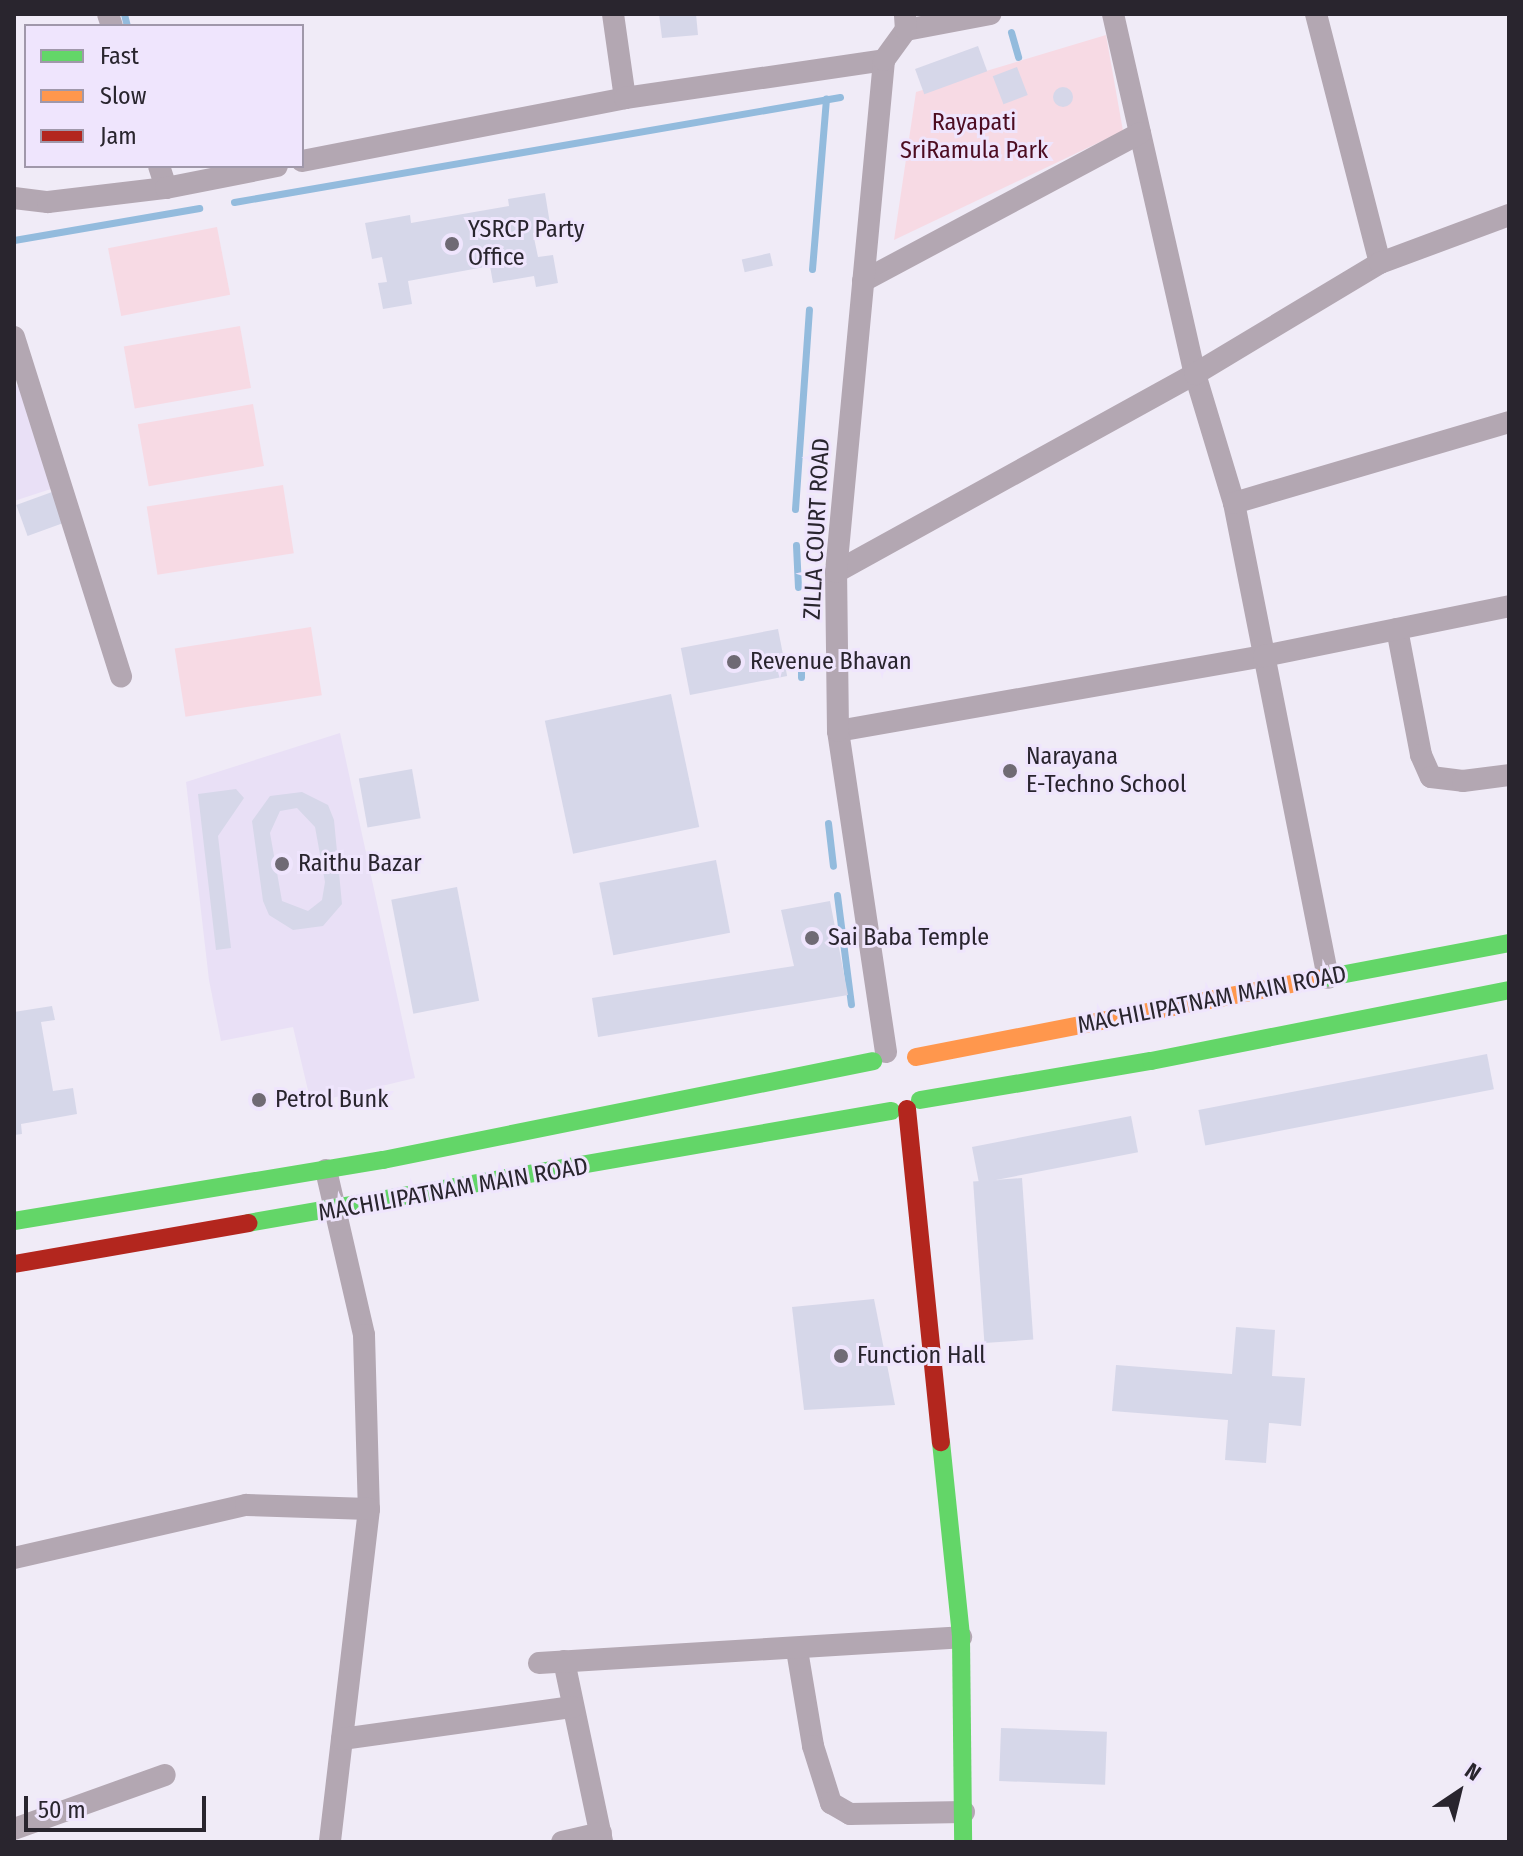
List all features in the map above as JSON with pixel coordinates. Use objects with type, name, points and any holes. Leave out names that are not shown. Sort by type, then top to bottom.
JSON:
[{"type":"main road","name":"MACHILIPATNAM MAIN ROAD","points":[[14,1264],[335,1210],[914,1089],[1328,978],[1509,943]]},
{"type":"main road","name":"MACHILIPATNAM MAIN ROAD","points":[[914,1089],[1151,1061],[1509,990]]},
{"type":"main road","name":"MACHILIPATNAM MAIN ROAD","points":[[14,1221],[326,1170],[873,1070],[901,1051],[914,1089]]},
{"type":"main road","points":[[873,1070],[877,1104],[914,1089],[961,1637],[963,1842]]},
{"type":"street","points":[[613,14],[625,98]]},
{"type":"street","points":[[304,161],[625,98],[884,60],[906,22],[990,14]]},
{"type":"street","points":[[1113,14],[1195,374],[1234,503],[1328,978]]},
{"type":"street","points":[[1316,14],[1380,263]]},
{"type":"street","name":"ZILLA COURT ROAD","points":[[873,1070],[838,731],[836,572],[884,60]]},
{"type":"street","points":[[863,281],[1140,133]]},
{"type":"street","points":[[160,168],[166,188]]},
{"type":"street","points":[[14,198],[48,202],[166,188],[267,168]]},
{"type":"street","points":[[836,572],[1195,374],[1380,263],[1509,215]]},
{"type":"street","points":[[14,337],[121,677]]},
{"type":"street","points":[[1234,503],[1509,422]]},
{"type":"street","points":[[838,731],[1264,656],[1509,606]]},
{"type":"street","points":[[1397,629],[1421,755],[1431,777],[1463,781],[1509,775]]},
{"type":"street","points":[[326,1170],[364,1335],[369,1509],[330,1842]]},
{"type":"street","points":[[14,1558],[246,1505],[369,1509]]},
{"type":"street","points":[[539,1663],[797,1650],[961,1637]]},
{"type":"street","points":[[797,1650],[813,1746],[831,1803],[850,1814],[964,1812]]},
{"type":"street","points":[[562,1842],[602,1838],[564,1661]]},
{"type":"street","points":[[342,1739],[573,1707]]},
{"type":"street","points":[[23,1832],[165,1775]]},
{"type":"shaded area","points":[[21,385],[54,488],[14,501],[14,386]]},
{"type":"shaded area","name":"Raithu Bazar","points":[[340,733],[415,1078],[311,1103],[293,1027],[221,1041],[209,980],[186,782]]},
{"type":"green space","name":"Rayapati SriRamula Park","points":[[1106,35],[1123,131],[894,240],[916,92]]},
{"type":"green space","points":[[217,227],[230,295],[121,316],[108,248]]},
{"type":"green space","points":[[240,326],[251,388],[135,409],[124,346]]},
{"type":"green space","points":[[253,404],[264,466],[149,486],[138,424]]},
{"type":"green space","points":[[283,485],[294,553],[157,575],[147,507]]},
{"type":"green space","points":[[311,627],[322,695],[185,717],[175,649]]},
{"type":"building","points":[[659,14],[696,14],[698,35],[662,38]]},
{"type":"building","points":[[978,46],[987,71],[924,94],[915,69]]},
{"type":"building","points":[[1017,67],[1028,95],[1003,104],[993,76]]},
{"type":"building","points":[[1063,87],[1070,90],[1073,97],[1070,104],[1063,107],[1056,104],[1053,97],[1056,90]]},
{"type":"building","name":"YSRCP Party Office","points":[[545,193],[551,230],[533,233],[538,257],[553,255],[558,283],[536,287],[534,276],[493,283],[490,266],[408,281],[412,304],[383,309],[378,283],[387,282],[382,257],[372,259],[365,223],[410,215],[411,223],[509,206],[508,199]]},
{"type":"building","points":[[770,253],[773,266],[745,272],[742,260]]},
{"type":"building","points":[[52,492],[63,523],[28,536],[16,505]]},
{"type":"building","name":"Revenue Bhavan","points":[[778,629],[787,676],[690,695],[681,648]]},
{"type":"building","points":[[671,694],[699,827],[573,854],[545,721]]},
{"type":"building","points":[[412,769],[421,818],[368,828],[359,778]]},
{"type":"building","points":[[236,789],[244,798],[218,836],[231,948],[216,950],[198,794]]},
{"type":"building","points":[[302,792],[328,805],[334,820],[342,904],[323,926],[293,930],[269,915],[263,901],[252,821],[270,796]],"holes":[[[297,808],[315,827],[325,882],[322,900],[308,911],[282,901],[270,833],[280,811]]]},
{"type":"building","points":[[716,860],[730,933],[613,955],[599,883]]},
{"type":"building","points":[[457,887],[479,1001],[413,1014],[391,900]]},
{"type":"building","points":[[830,901],[848,995],[598,1037],[592,998],[794,966],[781,910]]},
{"type":"building","points":[[52,1006],[55,1020],[41,1022],[53,1091],[73,1088],[77,1114],[21,1124],[22,1134],[14,1135],[14,1012]]},
{"type":"building","points":[[1487,1054],[1494,1089],[1205,1145],[1198,1110]]},
{"type":"building","points":[[1131,1116],[1138,1152],[979,1183],[972,1147]]},
{"type":"building","points":[[1022,1178],[1033,1340],[984,1343],[973,1181]]},
{"type":"building","name":"Function Hall","points":[[874,1299],[895,1405],[804,1410],[792,1307]]},
{"type":"building","points":[[1236,1327],[1275,1330],[1272,1376],[1305,1378],[1301,1426],[1269,1423],[1266,1463],[1225,1460],[1228,1420],[1112,1411],[1116,1365],[1232,1374]]},
{"type":"building","points":[[1001,1728],[1107,1732],[1105,1785],[999,1781]]},
{"type":"waterway","points":[[124,14],[126,24]]},
{"type":"waterway","points":[[1011,32],[1018,57]]},
{"type":"waterway","points":[[234,202],[840,97]]},
{"type":"waterway","points":[[812,269],[826,99]]},
{"type":"waterway","points":[[14,240],[199,208]]},
{"type":"waterway","points":[[795,509],[809,309]]},
{"type":"waterway","points":[[796,545],[798,587]]},
{"type":"waterway","points":[[801,669],[801,677]]},
{"type":"waterway","points":[[828,823],[833,866]]},
{"type":"waterway","points":[[837,895],[851,1004]]},
{"type":"traffic: fast","points":[[1319,979],[1509,943]]},
{"type":"traffic: fast","points":[[920,1100],[1151,1061],[1509,990]]},
{"type":"traffic: fast","points":[[14,1221],[383,1160],[873,1061]]},
{"type":"traffic: fast","points":[[248,1223],[891,1111]]},
{"type":"traffic: fast","points":[[941,1442],[961,1637],[963,1842]]},
{"type":"traffic: slow","points":[[916,1057],[1319,979]]},
{"type":"traffic: jam","points":[[907,1109],[941,1442]]},
{"type":"traffic: jam","points":[[14,1264],[248,1223]]},
{"type":"place","name":"YSRCP Party Office","points":[[452,244]]},
{"type":"place","name":"Revenue Bhavan","points":[[734,662]]},
{"type":"place","name":"Narayana E-Techno School","points":[[1010,771]]},
{"type":"place","name":"Raithu Bazar","points":[[282,864]]},
{"type":"place","name":"Sai Baba Temple","points":[[812,938]]},
{"type":"place","name":"Petrol Bunk","points":[[259,1100]]},
{"type":"place","name":"Function Hall","points":[[841,1356]]}]
